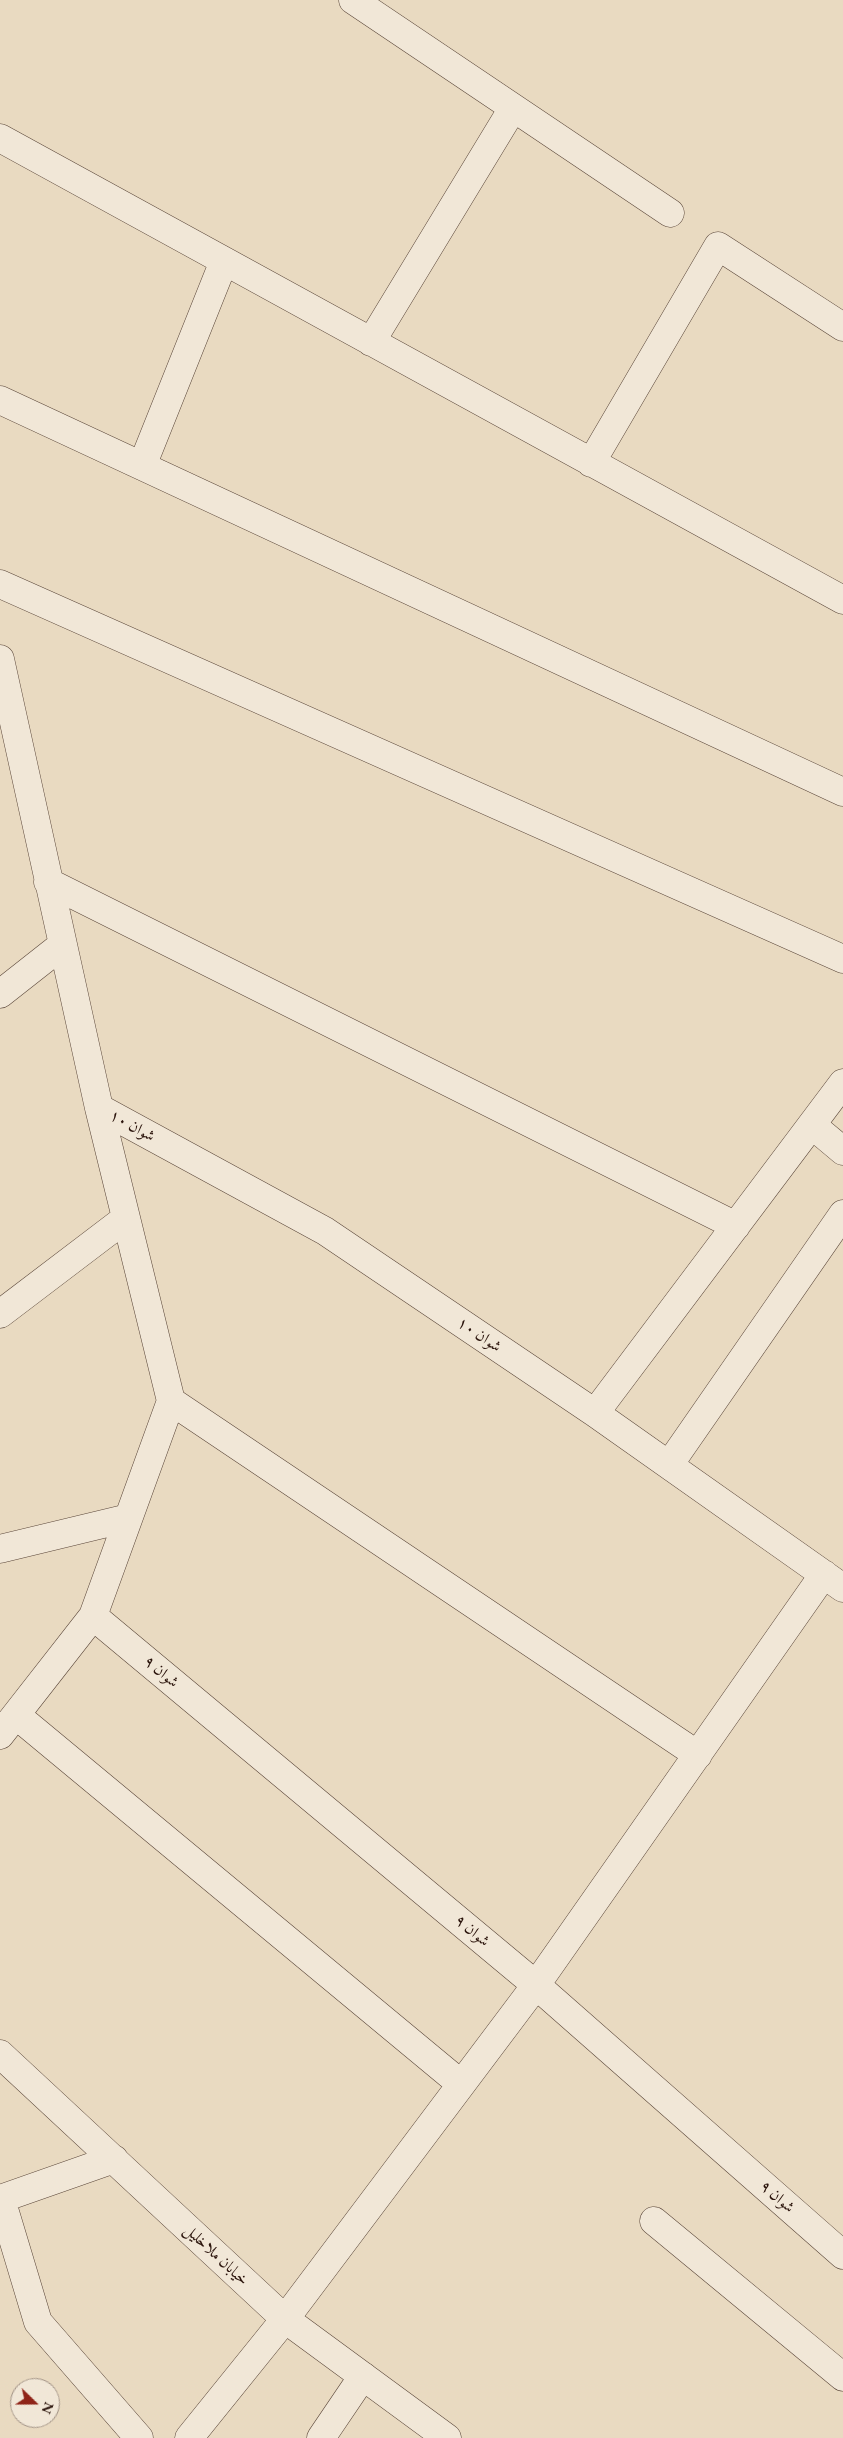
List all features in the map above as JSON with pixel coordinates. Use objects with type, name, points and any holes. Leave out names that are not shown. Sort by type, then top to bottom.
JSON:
[{"type":"street","points":[[353,0],[670,213]]},
{"type":"street","points":[[371,342],[513,108]]},
{"type":"street","points":[[0,138],[843,600]]},
{"type":"street","points":[[591,463],[718,246],[843,327]]},
{"type":"street","points":[[142,466],[224,261]]},
{"type":"street","points":[[0,400],[843,792]]},
{"type":"street","points":[[0,584],[843,959]]},
{"type":"street","points":[[0,659],[61,946],[125,1219],[171,1401],[94,1616],[8,1724],[461,2084]]},
{"type":"street","points":[[48,882],[736,1226]]},
{"type":"street","points":[[0,994],[61,946]]},
{"type":"street","points":[[595,1413],[843,1083]]},
{"type":"street","name":"شوان ۱۰","points":[[99,1108],[325,1231],[595,1413],[834,1581]]},
{"type":"street","points":[[812,1125],[843,1151]]},
{"type":"street","points":[[669,1465],[843,1214]]},
{"type":"street","points":[[0,1314],[125,1219]]},
{"type":"street","points":[[171,1401],[698,1754]]},
{"type":"street","points":[[0,1549],[128,1518]]},
{"type":"street","points":[[189,2438],[285,2319],[536,1985],[698,1754],[834,1581]]},
{"type":"street","name":"شوان ۹","points":[[94,1616],[536,1985],[843,2255]]},
{"type":"street","name":"خیابان ملاخلیل","points":[[0,2054],[285,2319],[447,2438]]},
{"type":"street","points":[[114,2159],[0,2199],[38,2322],[139,2438]]},
{"type":"street","points":[[654,2221],[843,2377]]},
{"type":"street","points":[[321,2438],[363,2376]]}]
